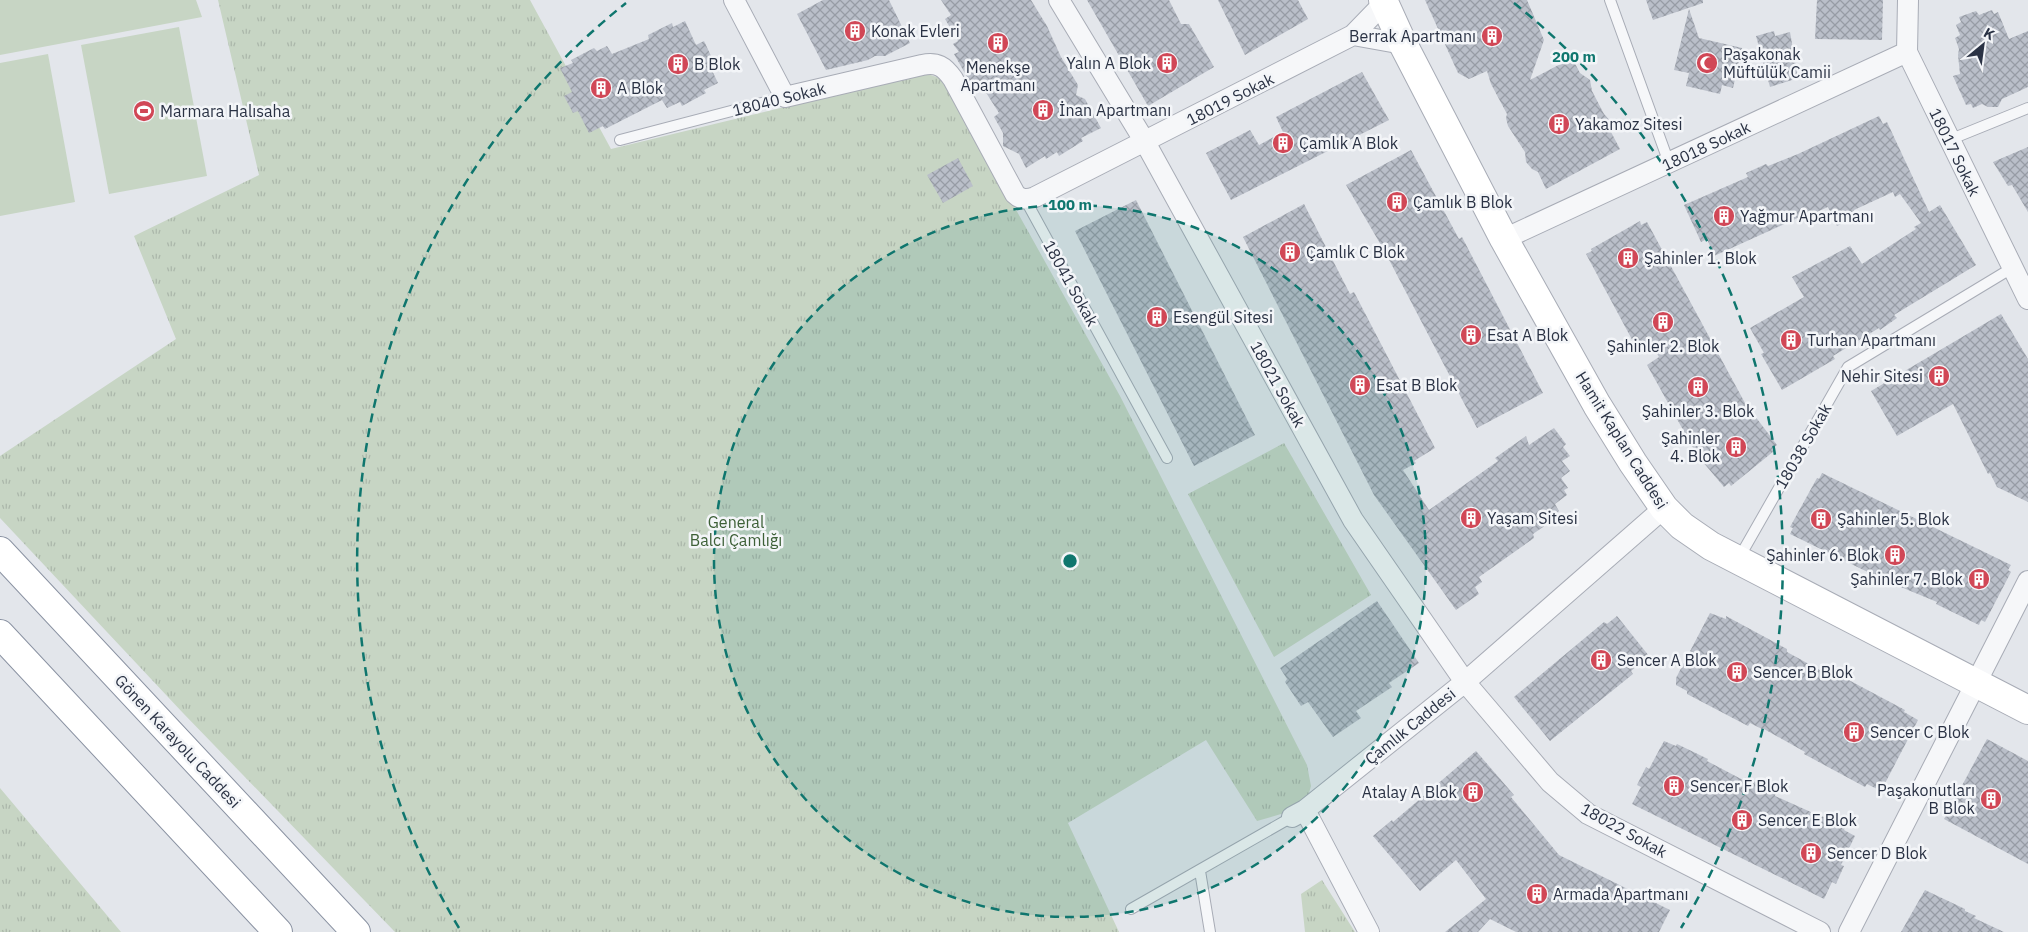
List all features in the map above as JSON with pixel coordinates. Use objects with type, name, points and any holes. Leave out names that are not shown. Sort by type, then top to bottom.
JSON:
[{"type":"main road","name":"Hamit Kaplan Caddesi","points":[[1383,1],[1403,44],[1504,239],[1597,405],[1664,508],[1696,537],[1737,560],[2028,710]]},
{"type":"main road","name":"Gönen Karayolu Caddesi","points":[[0,551],[356,932]]},
{"type":"main road","points":[[0,578],[133,720],[180,759],[219,785]]},
{"type":"main road","points":[[0,634],[278,932]]},
{"type":"street","points":[[734,0],[785,97]]},
{"type":"street","name":"18021 Sokak","points":[[1059,0],[1145,142],[1353,520],[1465,682]]},
{"type":"street","name":"18017 Sokak","points":[[1908,0],[1907,52],[2028,299]]},
{"type":"street","name":"18019 Sokak","points":[[1025,200],[1035,197],[1145,142],[1353,35],[1383,1]]},
{"type":"street","points":[[1353,35],[1403,44]]},
{"type":"street","name":"18018 Sokak","points":[[1504,239],[1907,52]]},
{"type":"street","name":"18040 Sokak","points":[[785,97],[922,65],[938,64]]},
{"type":"street","name":"18041 Sokak","points":[[938,64],[947,70],[1015,194],[1025,200]]},
{"type":"street","name":"Çamlık Caddesi","points":[[1298,814],[1465,682],[1664,508]]},
{"type":"street","points":[[1848,932],[2028,581]]},
{"type":"street","name":"18022 Sokak","points":[[1465,682],[1550,782],[1588,814],[1820,932]]},
{"type":"street","points":[[1298,814],[1369,932]]},
{"type":"lane","points":[[1610,0],[1670,162]]},
{"type":"lane","name":"18040 Sokak","points":[[620,140],[785,97]]},
{"type":"lane","points":[[1949,140],[2028,108]]},
{"type":"lane","name":"18041 Sokak","points":[[1025,200],[1167,458]]},
{"type":"lane","name":"18038 Sokak","points":[[1737,560],[1848,367],[2012,268]]},
{"type":"lane","name":"Çamlık Caddesi","points":[[1131,909],[1298,814]]},
{"type":"lane","points":[[1200,871],[1210,932]]},
{"type":"green space","points":[[0,0],[196,0],[202,17],[0,55]]},
{"type":"green space","name":"General Balcı Çamlığı","points":[[218,0],[530,0],[611,149],[921,72],[943,79],[1120,396],[1307,765],[1311,786],[1305,807],[1257,821],[1206,740],[1068,823],[1119,932],[395,932],[183,713],[0,518],[0,456],[176,339],[134,236],[259,175]]},
{"type":"green space","name":"Marmara Halısaha","points":[[179,27],[207,176],[109,194],[81,45]]},
{"type":"green space","points":[[48,54],[75,202],[0,216],[0,63]]},
{"type":"green space","points":[[1284,443],[1371,595],[1274,657],[1188,494]]},
{"type":"green space","points":[[0,788],[121,932],[0,932]]},
{"type":"green space","points":[[1322,880],[1355,932],[1305,932],[1301,894]]},
{"type":"building","name":"Konak Evleri","points":[[823,0],[889,0],[910,43],[885,56],[875,56],[868,60],[826,70],[797,14]]},
{"type":"building","points":[[941,0],[1031,0],[1078,85],[1076,95],[1085,99],[1101,128],[1081,138],[1083,141],[1059,156],[1057,152],[1046,159],[1045,156],[1026,168],[1019,154],[1003,146],[1003,133],[994,117],[999,113],[978,80],[971,84],[954,54],[959,52],[953,44],[958,41],[945,19],[951,15]]},
{"type":"building","points":[[1087,0],[1169,0],[1181,24],[1189,24],[1214,67],[1148,106]]},
{"type":"building","points":[[1218,0],[1298,0],[1308,19],[1245,55]]},
{"type":"building","points":[[1425,0],[1527,0],[1544,40],[1530,80],[1572,58],[1580,73],[1590,80],[1592,91],[1604,114],[1611,122],[1611,132],[1620,149],[1546,189],[1538,172],[1532,169],[1526,162],[1525,152],[1508,126],[1507,114],[1491,84],[1487,71],[1469,79],[1458,73]]},
{"type":"building","points":[[1646,0],[1703,0],[1703,3],[1653,20]]},
{"type":"building","points":[[1817,0],[1883,0],[1882,40],[1815,39]]},
{"type":"building","name":"Paşakonak Müftülük Camii","points":[[1689,9],[1699,38],[1742,48],[1733,88],[1722,85],[1720,94],[1686,86],[1689,73],[1674,70]]},
{"type":"building","points":[[1992,10],[1994,14],[1998,12],[2009,39],[2028,31],[2028,87],[2002,99],[1998,107],[1988,107],[1982,104],[1973,108],[1971,104],[1966,105],[1953,76],[1960,74],[1959,49],[1955,38],[1960,35],[1956,25],[1961,22],[1959,17],[1976,11],[1979,15]]},
{"type":"building","points":[[685,21],[696,45],[704,41],[712,58],[707,60],[718,83],[704,90],[706,93],[682,106],[680,102],[667,108],[662,100],[605,129],[603,126],[589,133],[578,111],[573,113],[564,96],[572,92],[560,68],[573,63],[571,60],[594,48],[597,51],[607,46],[612,54],[649,39],[648,35],[672,23],[673,27]]},
{"type":"building","points":[[1774,31],[1775,36],[1790,32],[1798,78],[1770,87],[1756,36]]},
{"type":"building","name":"Çamlık A Blok","points":[[1362,72],[1389,120],[1231,200],[1206,153],[1250,130],[1259,145],[1283,132],[1276,117]]},
{"type":"building","points":[[1879,116],[1883,124],[1887,122],[1929,212],[1940,205],[1976,265],[1894,315],[1897,318],[1880,330],[1879,328],[1833,356],[1835,359],[1782,390],[1761,354],[1764,353],[1750,328],[1804,297],[1792,277],[1850,246],[1862,264],[1916,229],[1914,227],[1921,223],[1900,194],[1895,197],[1893,192],[1854,210],[1856,217],[1837,226],[1828,207],[1803,218],[1802,216],[1714,256],[1707,239],[1701,242],[1684,205],[1748,177],[1746,173],[1766,164],[1768,166],[1798,154]]},
{"type":"building","points":[[2028,147],[2028,212],[2012,185],[2008,186],[1993,162]]},
{"type":"building","name":"Esat A Blok","points":[[1411,150],[1459,239],[1462,237],[1543,393],[1477,428],[1385,252],[1346,185]]},
{"type":"building","points":[[958,158],[973,186],[943,203],[927,175]]},
{"type":"building","name":"Esengül Sitesi","points":[[1136,200],[1255,435],[1194,466],[1075,231]]},
{"type":"building","points":[[1304,204],[1350,294],[1354,292],[1435,448],[1414,461],[1416,463],[1403,470],[1429,510],[1498,461],[1495,458],[1526,436],[1529,445],[1554,428],[1566,444],[1563,447],[1570,456],[1562,461],[1570,471],[1561,478],[1568,488],[1564,490],[1567,495],[1555,504],[1559,511],[1552,516],[1553,520],[1533,534],[1534,538],[1479,577],[1482,582],[1475,587],[1479,594],[1456,610],[1374,495],[1243,237]]},
{"type":"building","points":[[1640,221],[1641,225],[1647,222],[1745,403],[1777,445],[1772,449],[1774,451],[1731,486],[1729,483],[1724,487],[1697,455],[1647,365],[1659,357],[1649,340],[1636,347],[1586,254],[1592,251],[1591,249]]},
{"type":"building","points":[[2001,314],[2028,359],[2028,502],[1997,487],[1990,473],[1988,474],[1953,404],[1897,436],[1871,391]]},
{"type":"building","points":[[1822,473],[2011,565],[2008,570],[2011,572],[1985,622],[1981,620],[1979,625],[1936,604],[1937,602],[1884,580],[1790,534],[1793,528],[1790,527],[1817,478],[1819,479]]},
{"type":"building","points":[[1377,601],[1419,663],[1389,683],[1392,687],[1356,711],[1361,718],[1333,737],[1308,702],[1301,706],[1285,682],[1287,679],[1280,668]]},
{"type":"building","points":[[1710,613],[1726,619],[1726,616],[1787,649],[1787,652],[1827,674],[1842,679],[1843,677],[1905,710],[1904,712],[1918,720],[1881,791],[1867,784],[1865,787],[1804,754],[1805,752],[1764,729],[1750,723],[1748,726],[1687,694],[1687,691],[1676,685],[1676,678]]},
{"type":"building","name":"Sencer A Blok","points":[[1617,616],[1649,656],[1631,671],[1633,674],[1550,741],[1514,697],[1604,622],[1607,624]]},
{"type":"building","name":"Paşakonutları B Blok","points":[[1987,739],[2028,761],[2028,864],[1944,819]]},
{"type":"building","points":[[1664,741],[1676,746],[1677,744],[1708,759],[1707,761],[1743,780],[1745,777],[1776,792],[1775,796],[1814,812],[1845,828],[1844,830],[1855,836],[1841,865],[1844,866],[1836,884],[1832,882],[1824,899],[1632,804],[1641,787],[1637,785],[1646,767],[1649,769]]},
{"type":"building","points":[[1476,751],[1514,795],[1511,797],[1559,855],[1670,910],[1659,932],[1516,932],[1490,919],[1478,932],[1445,932],[1486,899],[1456,860],[1420,891],[1373,836],[1392,820],[1393,822]]},
{"type":"building","points":[[1925,890],[1965,909],[1965,911],[1976,916],[1974,918],[2004,932],[1901,932]]},
{"type":"place","name":"Konak Evleri","points":[[855,31]]},
{"type":"place","name":"Berrak Apartmanı","points":[[1492,36]]},
{"type":"place","name":"Menekşe Apartmanı","points":[[998,43]]},
{"type":"place","name":"Yalın A Blok","points":[[1167,63]]},
{"type":"place","name":"Paşakonak Müftülük Camii","points":[[1707,63]]},
{"type":"place","name":"B Blok","points":[[678,64]]},
{"type":"place","name":"A Blok","points":[[601,88]]},
{"type":"place","name":"İnan Apartmanı","points":[[1043,110]]},
{"type":"place","name":"Marmara Halısaha","points":[[144,111]]},
{"type":"place","name":"Yakamoz Sitesi","points":[[1559,124]]},
{"type":"place","name":"Çamlık A Blok","points":[[1283,143]]},
{"type":"place","name":"Çamlık B Blok","points":[[1397,202]]},
{"type":"place","name":"Yağmur Apartmanı","points":[[1724,216]]},
{"type":"place","name":"Çamlık C Blok","points":[[1290,252]]},
{"type":"place","name":"Şahinler 1. Blok","points":[[1628,258]]},
{"type":"place","name":"Esengül Sitesi","points":[[1157,317]]},
{"type":"place","name":"Şahinler 2. Blok","points":[[1663,322]]},
{"type":"place","name":"Esat A Blok","points":[[1471,335]]},
{"type":"place","name":"Turhan Apartmanı","points":[[1791,340]]},
{"type":"place","name":"Nehir Sitesi","points":[[1939,376]]},
{"type":"place","name":"Esat B Blok","points":[[1360,385]]},
{"type":"place","name":"Şahinler 3. Blok","points":[[1698,387]]},
{"type":"place","name":"Şahinler 4. Blok","points":[[1736,447]]},
{"type":"place","name":"Yaşam Sitesi","points":[[1471,518]]},
{"type":"place","name":"Şahinler 5. Blok","points":[[1821,519]]},
{"type":"place","name":"Şahinler 6. Blok","points":[[1895,555]]},
{"type":"place","name":"Şahinler 7. Blok","points":[[1979,579]]},
{"type":"place","name":"Sencer A Blok","points":[[1601,660]]},
{"type":"place","name":"Sencer B Blok","points":[[1737,672]]},
{"type":"place","name":"Sencer C Blok","points":[[1854,732]]},
{"type":"place","name":"Sencer F Blok","points":[[1674,786]]},
{"type":"place","name":"Atalay A Blok","points":[[1473,792]]},
{"type":"place","name":"Paşakonutları B Blok","points":[[1991,799]]},
{"type":"place","name":"Sencer E Blok","points":[[1742,820]]},
{"type":"place","name":"Sencer D Blok","points":[[1811,853]]},
{"type":"place","name":"Armada Apartmanı","points":[[1537,894]]}]
